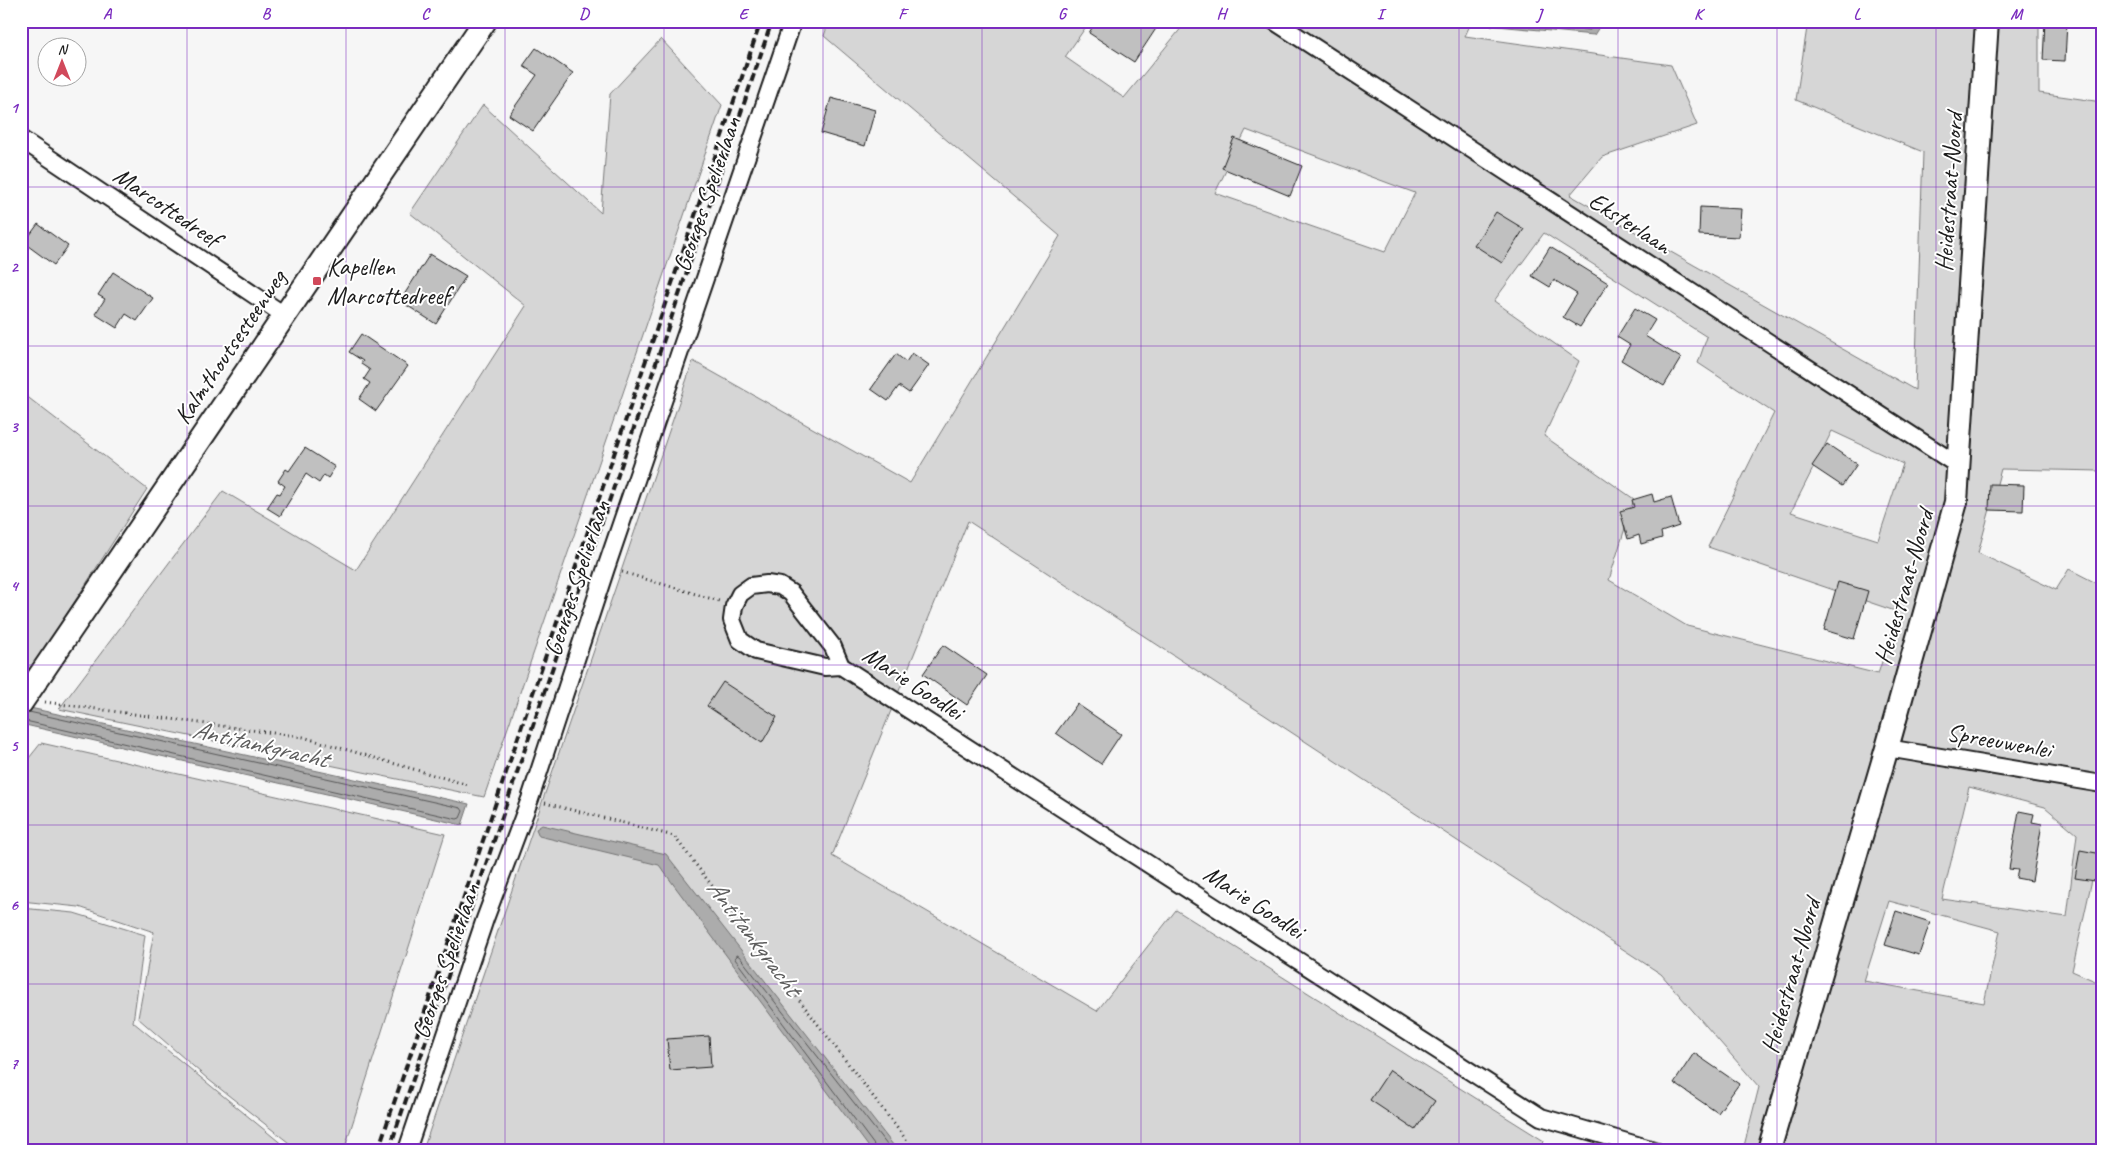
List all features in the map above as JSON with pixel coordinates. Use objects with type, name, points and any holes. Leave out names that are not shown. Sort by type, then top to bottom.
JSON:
[{"type":"street","name":"Kalmthoutsesteenweg","points":[[23,701],[485,21]]},
{"type":"street","name":"Georges Spelierlaan","points":[[407,1150],[485,919],[530,799],[606,568],[793,21]]},
{"type":"street","name":"Eksterlaan","points":[[1274,21],[1959,466]]},
{"type":"street","name":"Heidestraat-Noord","points":[[1769,1150],[1887,748],[1956,502],[1987,21]]},
{"type":"street","name":"Marcottedreef","points":[[21,139],[284,315]]},
{"type":"street","name":"Marie Goodlei","points":[[841,666],[825,667],[756,651],[740,640],[732,620],[734,606],[740,594],[752,586],[767,584],[780,586],[791,593],[832,646],[841,666],[1541,1117],[1654,1150]]},
{"type":"street","name":"Spreeuwenlei","points":[[1887,748],[2102,784]]},
{"type":"path","points":[[606,568],[734,606]]},
{"type":"path","points":[[23,701],[303,737],[468,785]]},
{"type":"path","points":[[530,799],[674,836],[914,1150]]},
{"type":"shaded area","points":[[829,21],[1090,21],[1065,57],[1124,98],[1187,21],[1472,21],[1465,36],[1671,65],[1697,125],[1602,157],[1570,195],[1915,390],[1923,152],[1796,100],[1808,21],[2039,21],[2039,93],[2102,102],[2102,471],[2001,469],[1978,553],[2056,590],[2069,569],[2102,586],[2102,866],[2095,866],[2072,971],[2102,984],[2102,1133],[2095,1150],[1743,1150],[1759,1087],[1661,974],[968,521],[832,856],[1097,1011],[1176,910],[1544,1141],[1541,1150],[423,1150],[693,361],[910,483],[1060,236],[824,36]],"holes":[[[1246,130],[1415,193],[1385,252],[1215,193]],[[1544,233],[1707,337],[1698,363],[1774,413],[1708,547],[1898,612],[1878,674],[1687,626],[1609,580],[1634,499],[1544,436],[1579,361],[1494,301]],[[1832,431],[1903,464],[1878,540],[1791,512]],[[1969,787],[2045,807],[2077,834],[2067,917],[1942,899]],[[1889,901],[2000,931],[1984,1003],[1864,981]]]},
{"type":"shaded area","points":[[661,39],[722,105],[484,797],[59,709],[223,491],[356,570],[526,306],[410,213],[483,105],[601,213],[610,94]]},
{"type":"shaded area","points":[[21,392],[147,489],[21,685]]},
{"type":"shaded area","points":[[41,743],[445,834],[344,1150],[298,1150],[209,1080],[138,1018],[154,932],[79,907],[21,901],[21,768]]},
{"type":"shaded area","points":[[21,908],[74,913],[145,935],[133,1022],[289,1150],[21,1150]]},
{"type":"water","points":[[1488,21],[1603,21],[1594,35],[1486,25]]},
{"type":"water","name":"Antitankgracht","points":[[21,706],[469,804],[462,825],[21,724]]},
{"type":"water","name":"Antitankgracht","points":[[542,825],[666,854],[897,1150],[871,1150],[659,865],[539,836],[536,829]]},
{"type":"building","points":[[1096,21],[1161,21],[1134,62],[1089,33]]},
{"type":"building","points":[[2045,21],[2067,21],[2065,61],[2043,60]]},
{"type":"building","points":[[536,48],[573,73],[533,131],[509,115],[537,75],[523,66]]},
{"type":"building","points":[[831,98],[875,110],[865,146],[821,133]]},
{"type":"building","points":[[1234,138],[1302,166],[1290,196],[1222,168]]},
{"type":"building","points":[[1700,207],[1741,209],[1739,237],[1699,235]]},
{"type":"building","points":[[1496,212],[1524,229],[1502,263],[1474,245]]},
{"type":"building","points":[[38,224],[68,246],[54,265],[24,243]]},
{"type":"building","points":[[1550,247],[1608,283],[1580,327],[1563,317],[1577,294],[1554,280],[1550,287],[1532,276]]},
{"type":"building","points":[[430,254],[466,276],[436,324],[400,301]]},
{"type":"building","points":[[113,272],[153,298],[137,321],[126,314],[117,328],[95,314],[105,299],[98,295]]},
{"type":"building","points":[[1635,308],[1655,320],[1645,336],[1681,358],[1664,386],[1621,360],[1630,345],[1617,337]]},
{"type":"building","points":[[361,334],[408,366],[376,411],[359,399],[370,383],[364,379],[370,370],[361,364],[363,361],[349,352]]},
{"type":"building","points":[[912,353],[929,365],[909,393],[899,386],[888,401],[871,389],[896,354],[906,362]]},
{"type":"building","points":[[1827,444],[1857,464],[1842,486],[1812,466]]},
{"type":"building","points":[[305,448],[335,467],[328,478],[324,475],[319,483],[306,474],[280,516],[267,508],[277,493],[280,494],[285,486],[278,481],[286,469],[289,471]]},
{"type":"building","points":[[1990,484],[2024,485],[2023,511],[1989,510]]},
{"type":"building","points":[[1652,494],[1654,502],[1671,497],[1679,526],[1661,532],[1662,538],[1641,544],[1639,535],[1628,539],[1620,511],[1634,507],[1632,500]]},
{"type":"building","points":[[1838,582],[1868,591],[1854,639],[1824,630]]},
{"type":"building","points":[[943,645],[987,675],[967,705],[923,674]]},
{"type":"building","points":[[723,682],[777,717],[762,743],[707,706]]},
{"type":"building","points":[[1077,704],[1121,734],[1101,764],[1056,733]]},
{"type":"building","points":[[2019,811],[2034,814],[2032,822],[2042,824],[2032,881],[2016,878],[2018,870],[2009,869]]},
{"type":"building","points":[[2080,850],[2102,854],[2102,882],[2075,878]]},
{"type":"building","points":[[1896,911],[1930,922],[1919,955],[1885,945]]},
{"type":"building","points":[[709,1036],[711,1067],[670,1070],[667,1039]]},
{"type":"building","points":[[1694,1053],[1739,1084],[1718,1113],[1674,1083]]},
{"type":"building","points":[[1390,1070],[1435,1101],[1415,1130],[1370,1100]]},
{"type":"railway","points":[[378,1150],[761,21]]},
{"type":"railway","points":[[389,1150],[772,21]]},
{"type":"place","name":"Kapellen Marcottedreef","points":[[317,281]]}]
